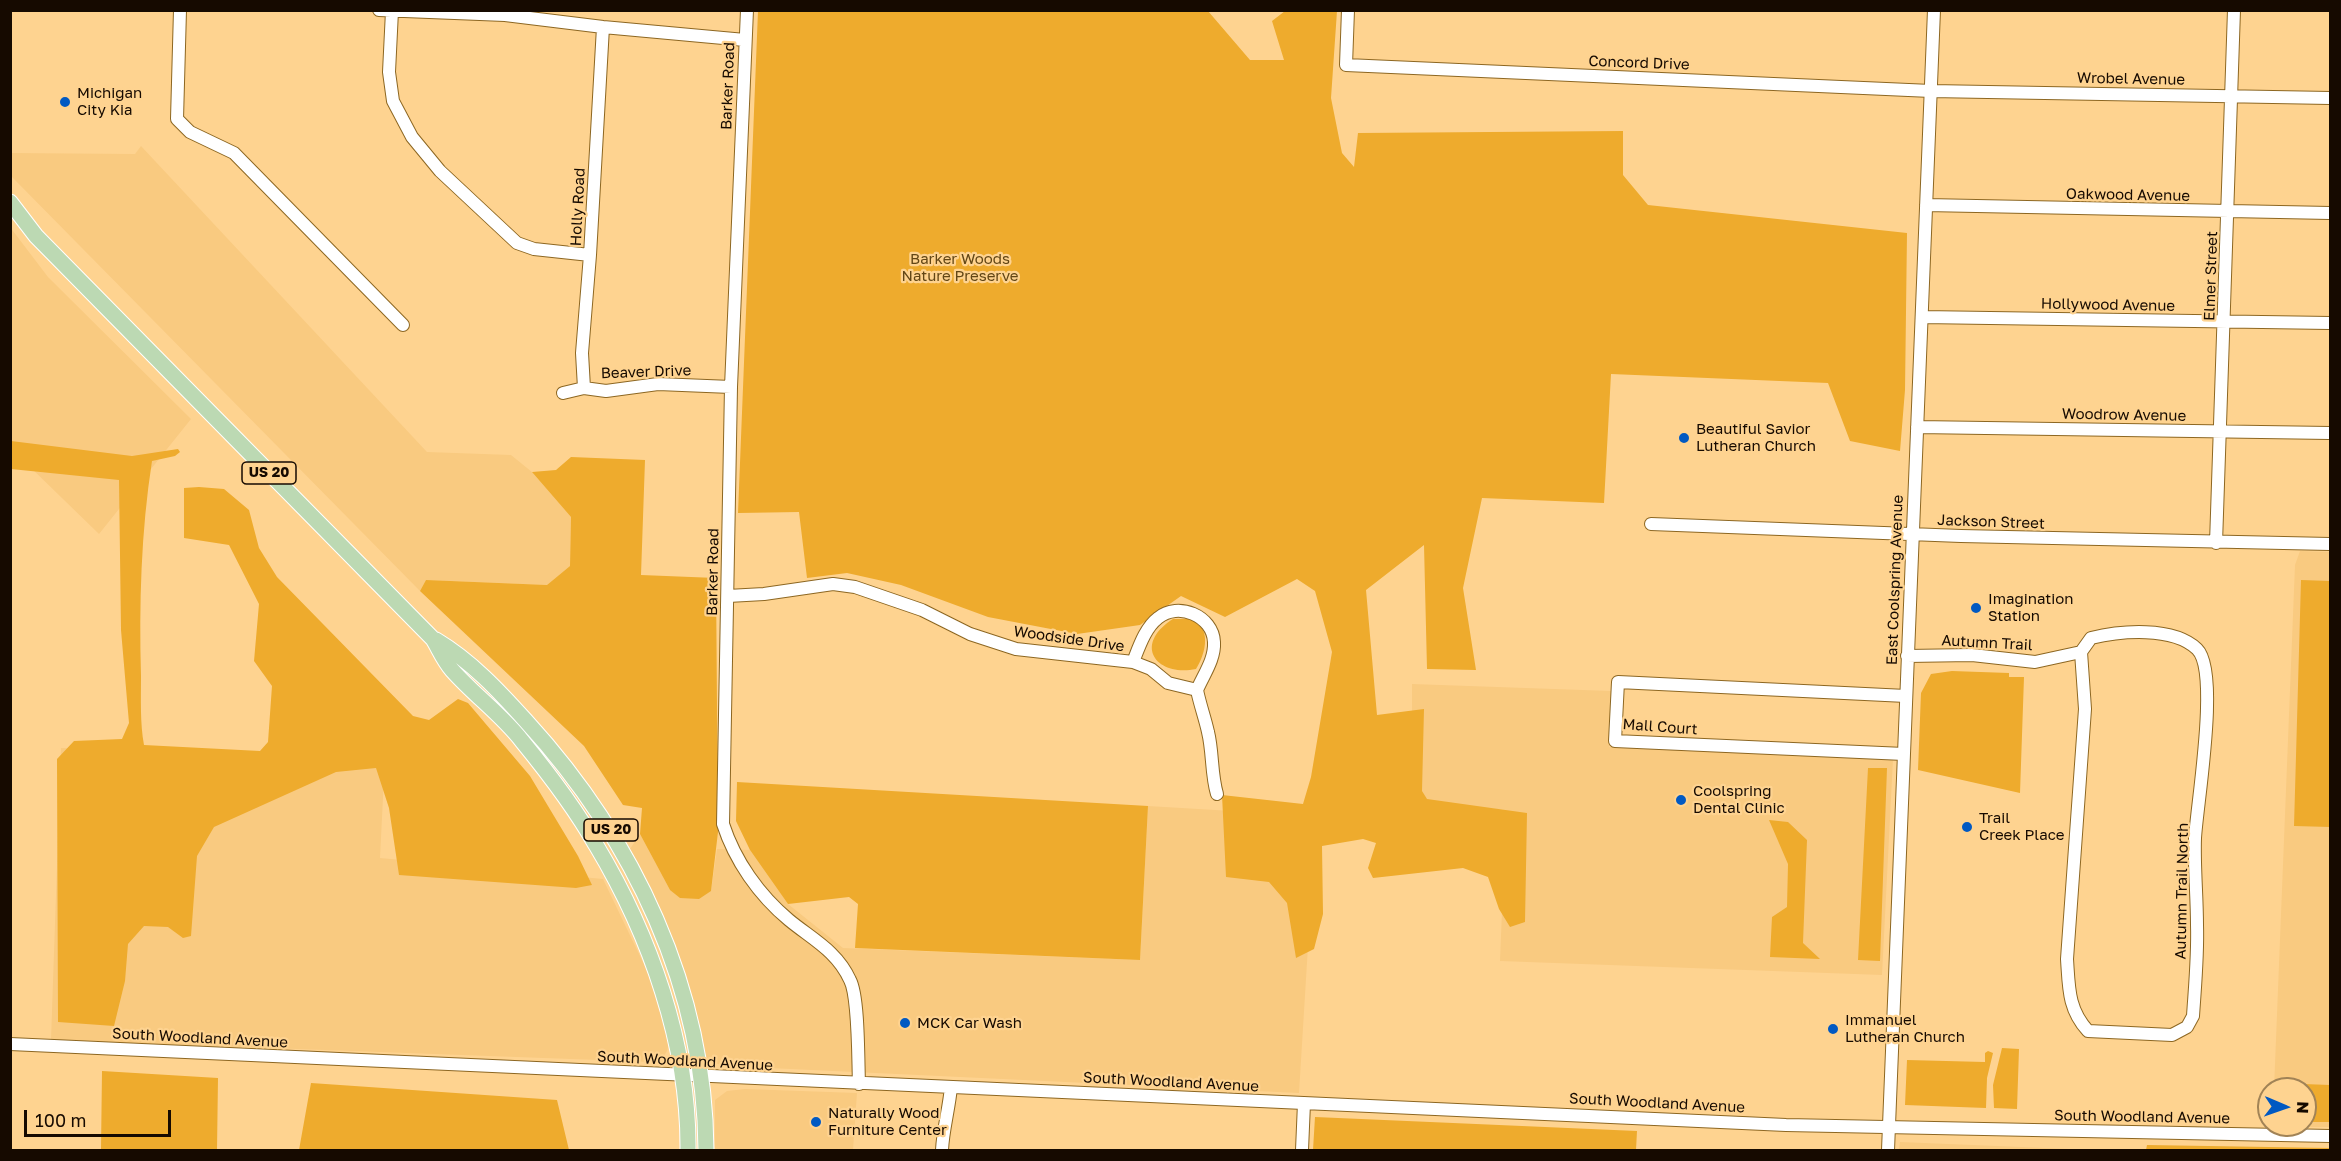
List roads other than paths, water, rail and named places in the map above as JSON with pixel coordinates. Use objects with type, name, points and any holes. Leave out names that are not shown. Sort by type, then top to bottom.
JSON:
[{"type":"main road","name":"US 20","points":[[10,202],[36,236],[433,639],[451,669],[520,738],[556,784],[597,845],[636,921],[663,997],[683,1075],[688,1150]]},
{"type":"main road","name":"US 20","points":[[433,639],[461,655],[518,712],[567,768],[606,822],[635,873],[669,951],[681,988],[701,1076],[706,1150]]},
{"type":"street","points":[[180,10],[177,120],[190,132],[234,153],[403,325]]},
{"type":"street","points":[[379,10],[506,13],[603,27],[745,40]]},
{"type":"street","name":"Barker Road","points":[[747,10],[731,387],[723,824],[730,844],[759,891],[789,920],[839,959],[852,982],[860,1084]]},
{"type":"street","name":"Concord Drive","points":[[1348,10],[1346,66],[1931,91]]},
{"type":"street","name":"East Coolspring Avenue","points":[[1888,1150],[1906,656],[1934,10]]},
{"type":"street","name":"Elmer Street","points":[[2216,543],[2229,212],[2234,10]]},
{"type":"street","points":[[392,11],[389,72],[393,101],[419,146],[440,171],[517,243],[534,249],[590,255]]},
{"type":"street","name":"Holly Road","points":[[584,388],[582,353],[603,27]]},
{"type":"street","name":"Wrobel Avenue","points":[[1931,91],[2331,98]]},
{"type":"street","name":"Oakwood Avenue","points":[[1926,205],[2331,213]]},
{"type":"street","name":"Hollywood Avenue","points":[[1922,317],[2331,323]]},
{"type":"street","name":"Beaver Drive","points":[[563,393],[584,388],[606,391],[658,384],[731,387]]},
{"type":"street","name":"Woodrow Avenue","points":[[1917,427],[2331,433]]},
{"type":"street","name":"Jackson Street","points":[[1651,524],[2216,543],[2331,544]]},
{"type":"street","name":"Woodside Drive","points":[[728,596],[764,594],[833,584],[855,587],[922,610],[970,634],[1016,649],[1133,662],[1151,669],[1168,683],[1197,690]]},
{"type":"street","points":[[1133,662],[1148,629],[1157,618],[1166,613],[1187,611],[1201,617],[1213,632],[1215,643],[1213,659],[1197,690],[1208,732],[1212,776],[1217,794]]},
{"type":"street","name":"Autumn Trail","points":[[1906,656],[1972,656],[2036,662],[2081,652],[2091,638],[2111,633],[2152,633],[2179,638],[2197,649]]},
{"type":"street","name":"Autumn Trail North","points":[[2081,652],[2085,709],[2067,959],[2069,990],[2076,1018],[2088,1031],[2172,1035],[2187,1027],[2193,1016],[2198,926],[2195,839],[2203,769],[2207,676],[2204,660],[2197,649]]},
{"type":"street","name":"Mall Court","points":[[1904,754],[1615,741],[1618,682],[1906,696]]},
{"type":"street","name":"South Woodland Avenue","points":[[10,1044],[1786,1125],[2331,1136]]},
{"type":"street","points":[[942,1150],[943,1127],[949,1114],[951,1087]]},
{"type":"street","points":[[1302,1150],[1304,1103]]},
{"type":"place","name":"Michigan City Kia","points":[[65,102]]},
{"type":"place","name":"Beautiful Savior Lutheran Church","points":[[1684,438]]},
{"type":"place","name":"Imagination Station","points":[[1976,608]]},
{"type":"place","name":"Coolspring Dental Clinic","points":[[1681,800]]},
{"type":"place","name":"Trail Creek Place","points":[[1967,827]]},
{"type":"place","name":"MCK Car Wash","points":[[905,1023]]},
{"type":"place","name":"Immanuel Lutheran Church","points":[[1833,1029]]},
{"type":"place","name":"Naturally Wood Furniture Center","points":[[816,1122]]},
{"type":"park label","name":"Barker Woods Nature Preserve","points":[[960,268]]}]
